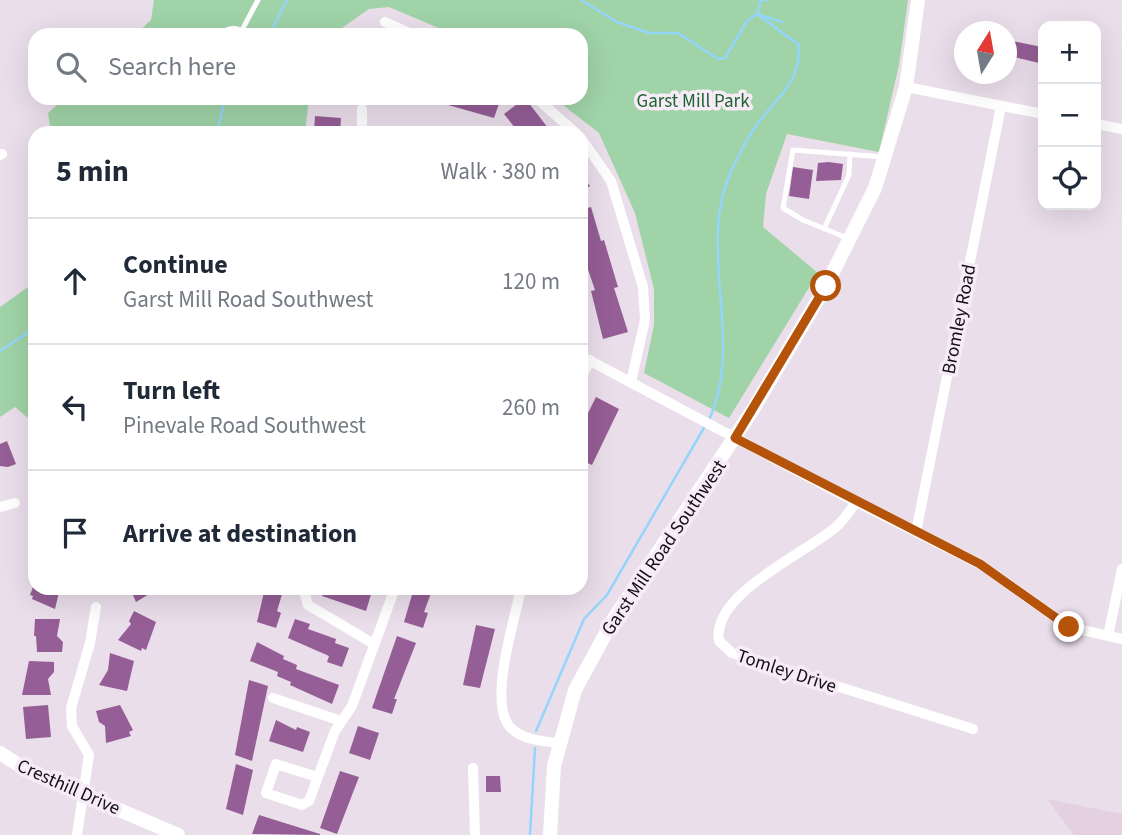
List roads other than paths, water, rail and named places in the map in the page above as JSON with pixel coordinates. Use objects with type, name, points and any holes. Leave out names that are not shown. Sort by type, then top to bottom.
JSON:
[{"type":"street","name":"Garst Mill Road Southwest","points":[[550,835],[551,797],[558,743],[575,690],[593,654],[735,438],[851,240],[887,157],[906,87],[918,0]]},
{"type":"street","points":[[386,22],[399,28]]},
{"type":"street","points":[[906,87],[1038,113]]},
{"type":"street","points":[[544,105],[568,126]]},
{"type":"street","name":"Bromley Road","points":[[916,532],[1001,106]]},
{"type":"street","points":[[362,109],[362,126]]},
{"type":"street","points":[[1101,125],[1122,130]]},
{"type":"street","points":[[588,148],[611,181],[643,288],[645,320],[631,382]]},
{"type":"street","points":[[588,360],[1001,576],[1069,627],[1122,639]]},
{"type":"street","name":"Tomley Drive","points":[[856,502],[836,527],[755,582],[740,597],[719,626],[719,642],[732,653],[973,729]]},
{"type":"street","points":[[0,508],[15,503]]},
{"type":"street","points":[[1108,636],[1122,569]]},
{"type":"street","points":[[305,595],[309,605],[374,644]]},
{"type":"street","points":[[317,777],[276,764],[266,793],[305,804],[317,777],[341,721],[352,706],[392,595]]},
{"type":"street","points":[[520,595],[501,688],[501,713],[510,728],[518,734],[558,743]]},
{"type":"street","points":[[77,835],[89,755],[72,726],[71,708],[90,643],[96,607]]},
{"type":"street","points":[[273,698],[341,721]]},
{"type":"street","name":"Cresthill Drive","points":[[0,753],[30,772],[178,835]]},
{"type":"street","points":[[473,768],[475,835]]},
{"type":"lane","points":[[245,28],[258,0]]},
{"type":"lane","points":[[851,240],[783,208],[793,150],[887,157]]},
{"type":"lane","points":[[824,229],[849,175],[850,154]]},
{"type":"waterway","points":[[273,28],[287,0]]},
{"type":"waterway","points":[[581,0],[617,22],[649,33],[678,33],[718,59],[725,58],[747,21],[757,14],[798,44],[799,57],[791,80],[750,134],[733,167],[722,198],[718,261],[723,358],[719,390],[709,420]]},
{"type":"waterway","points":[[768,0],[761,0],[757,14],[782,22]]},
{"type":"waterway","points":[[219,126],[223,105]]},
{"type":"waterway","points":[[0,351],[28,333]]},
{"type":"waterway","points":[[536,731],[584,619],[607,595],[705,426]]},
{"type":"waterway","points":[[530,835],[535,748]]},
{"type":"park label","name":"Garst Mill Park","points":[[693,100]]}]
